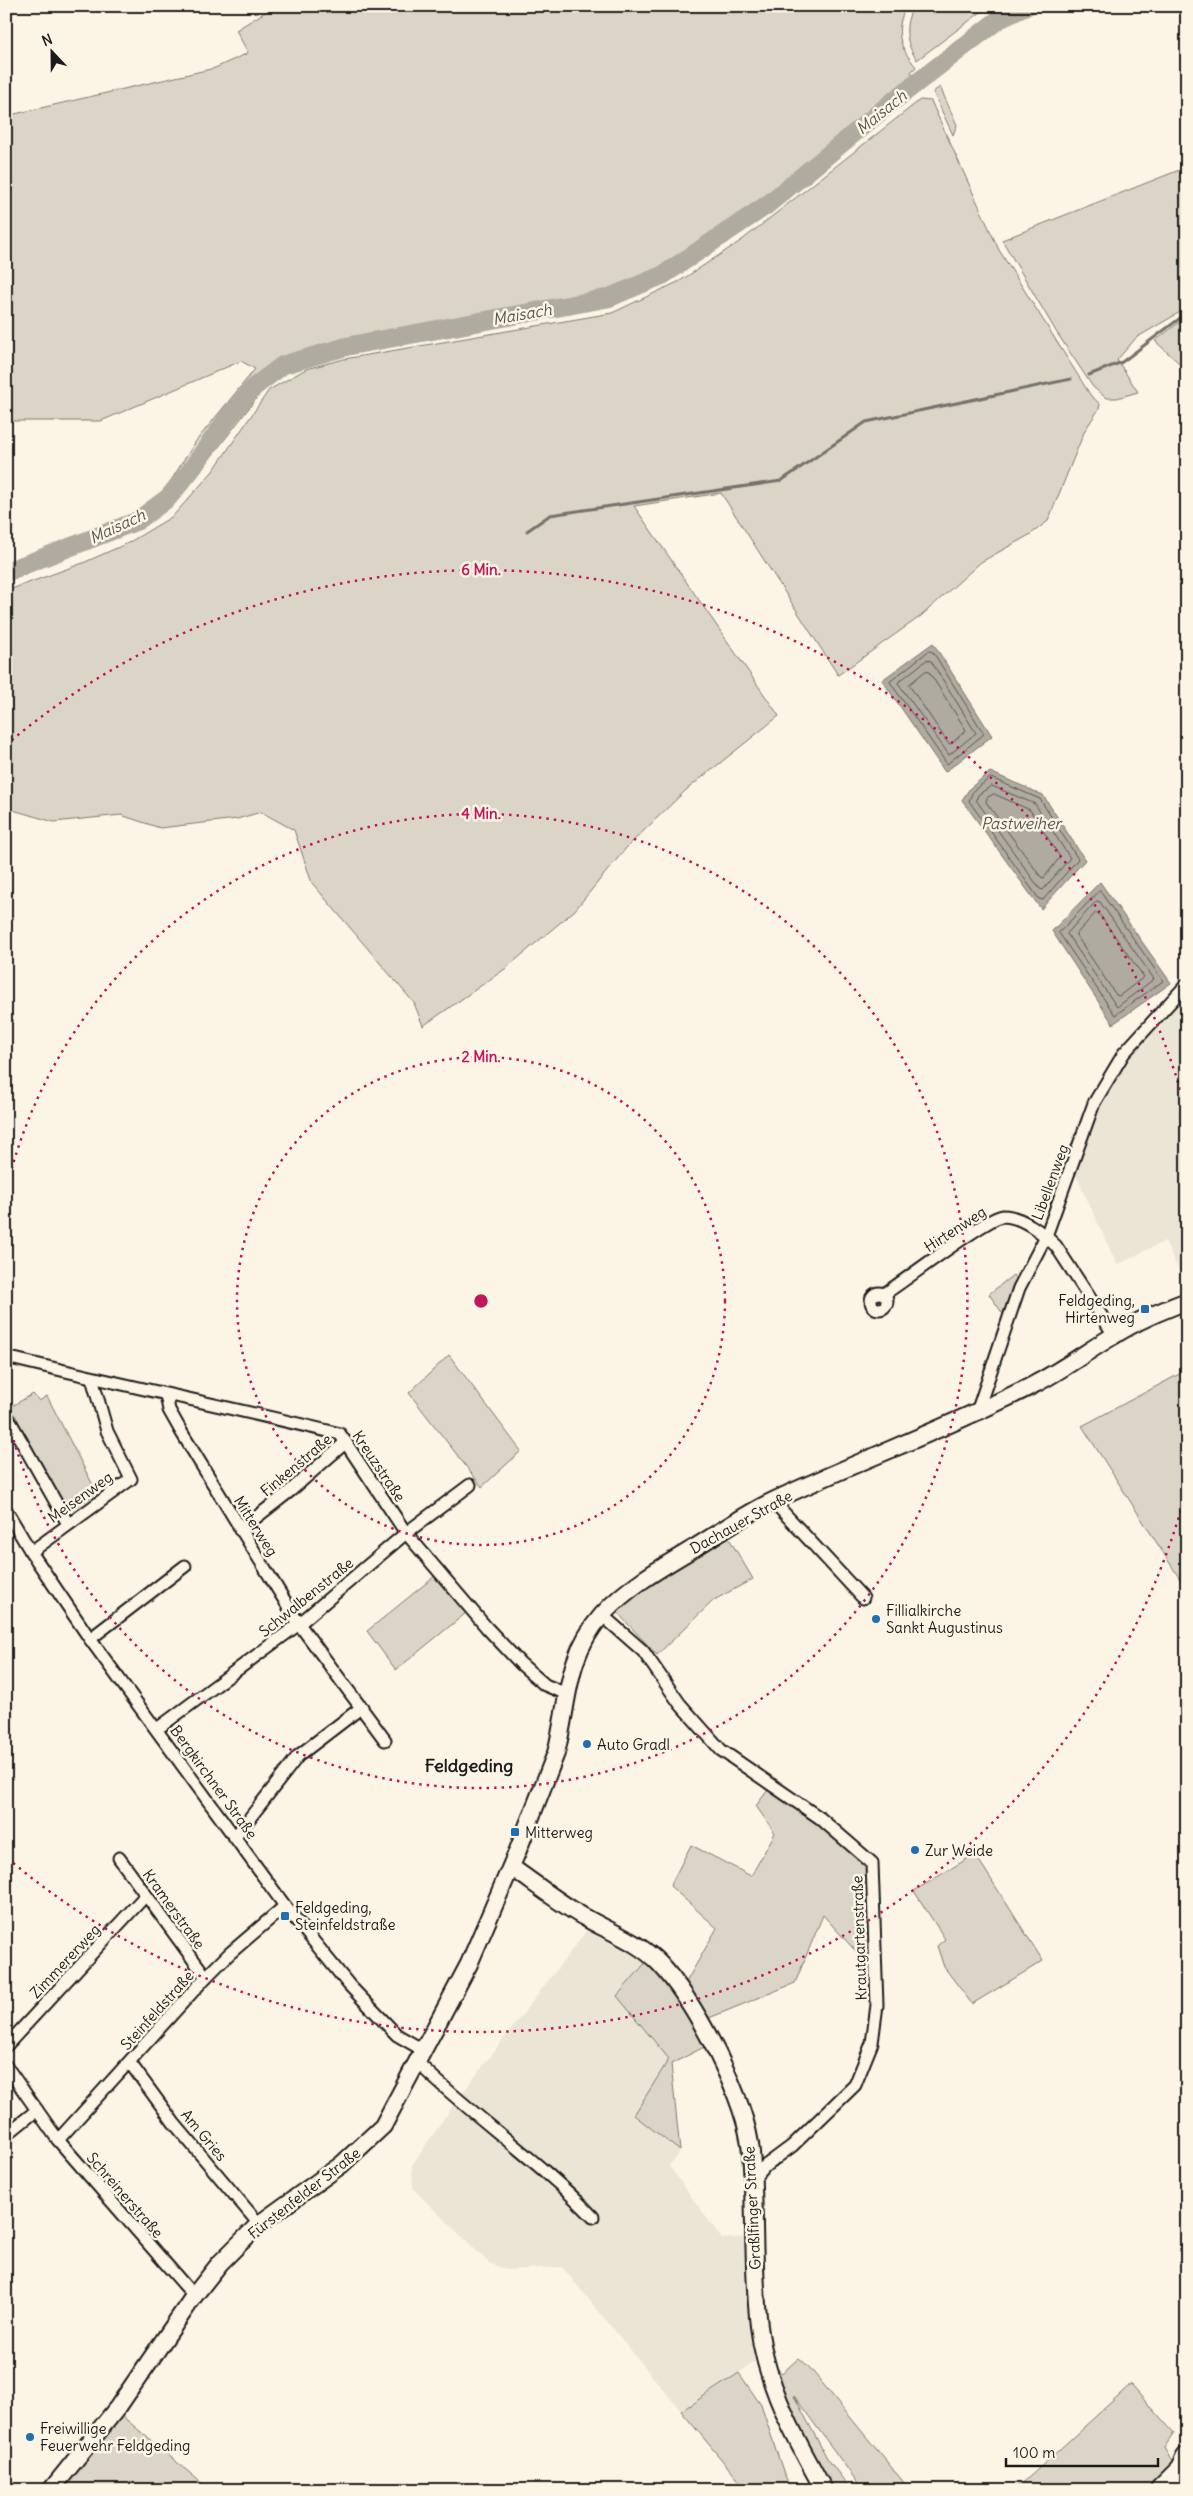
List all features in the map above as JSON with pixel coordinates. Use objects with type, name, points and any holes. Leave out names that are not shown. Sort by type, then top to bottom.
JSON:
[{"type":"highway","points":[[1160,2490],[1181,2470],[1187,2458]]},
{"type":"street","name":"Libellenweg","points":[[977,1412],[1019,1288],[1046,1236],[1094,1103],[1124,1053],[1187,984]]},
{"type":"street","name":"Hirtenweg","points":[[884,1294],[982,1226],[1002,1216],[1016,1219],[1046,1236],[1056,1246],[1114,1335]]},
{"type":"street","name":"Dachauer Straße","points":[[511,1867],[556,1752],[576,1655],[602,1615],[623,1596],[666,1565],[773,1501],[977,1412],[1034,1385],[1114,1335],[1151,1315],[1187,1301]]},
{"type":"street","name":"Kreuzstraße","points":[[6,1357],[166,1395],[217,1404],[340,1434],[406,1533],[520,1664],[545,1685],[568,1694]]},
{"type":"street","name":"Meisenweg","points":[[31,1552],[131,1479],[108,1431],[92,1378]]},
{"type":"street","name":"Mitterweg","points":[[166,1395],[169,1410],[240,1530],[299,1624],[385,1740]]},
{"type":"street","points":[[6,1414],[68,1524]]},
{"type":"street","name":"Finkenstraße","points":[[240,1530],[290,1491],[346,1442]]},
{"type":"street","name":"Schwalbenstraße","points":[[157,1729],[299,1624],[406,1533],[470,1485]]},
{"type":"street","points":[[773,1501],[863,1598]]},
{"type":"street","name":"Bergkirchner Straße","points":[[6,1510],[31,1552],[90,1639],[285,1906],[328,1961],[369,2007],[420,2056],[448,2092],[568,2191],[593,2217]]},
{"type":"street","points":[[90,1639],[185,1566]]},
{"type":"street","name":"Krautgartenstraße","points":[[602,1615],[643,1651],[680,1704],[721,1750],[820,1818],[872,1864],[877,2006],[872,2043],[855,2084],[792,2146],[765,2166],[751,2183]]},
{"type":"street","points":[[235,1837],[298,1756],[362,1707]]},
{"type":"street","name":"Kramerstraße","points":[[119,1858],[206,1977]]},
{"type":"street","name":"Graßlfinger Straße","points":[[511,1867],[585,1918],[638,1944],[660,1964],[684,1996],[724,2064],[741,2109],[751,2151],[759,2327],[769,2376],[788,2426],[824,2490]]},
{"type":"street","name":"Fürstenfelder Straße","points":[[51,2490],[118,2407],[194,2296],[220,2263],[259,2224],[342,2165],[383,2126],[470,1964],[511,1867]]},
{"type":"street","name":"Zimmererweg","points":[[6,2046],[145,1896]]},
{"type":"street","name":"Steinfeldstraße","points":[[58,2140],[130,2063],[206,1977],[229,1954],[285,1906]]},
{"type":"street","name":"Am Gries","points":[[130,2063],[174,2123],[259,2224]]},
{"type":"street","name":"Schreinerstraße","points":[[6,2066],[58,2140],[194,2296]]},
{"type":"street","points":[[6,2135],[37,2110]]},
{"type":"shaded area","points":[[275,6],[906,6],[900,24],[900,39],[902,46],[916,67],[911,72],[918,90],[727,243],[617,304],[420,337],[292,369],[266,386],[188,487],[146,523],[6,582],[6,562],[125,520],[161,496],[196,441],[255,369],[241,361],[101,421],[6,421],[6,116],[215,68],[248,53],[236,30]]},
{"type":"shaded area","points":[[914,6],[989,6],[917,60],[910,47],[907,33],[908,20]]},
{"type":"shaded area","points":[[940,87],[957,125],[953,135],[933,92]]},
{"type":"shaded area","points":[[920,100],[931,101],[999,250],[1091,396],[1100,404],[1099,409],[1085,430],[1048,521],[1031,534],[981,562],[921,616],[838,675],[721,493],[634,506],[779,716],[685,791],[627,847],[574,911],[505,969],[423,1026],[414,1003],[312,883],[294,830],[261,812],[237,819],[160,828],[121,815],[54,822],[6,808],[6,591],[83,563],[128,543],[173,516],[213,471],[269,390],[306,369],[344,359],[612,313],[680,281],[742,240]]},
{"type":"shaded area","points":[[1187,167],[1187,308],[1136,338],[1117,360],[1138,392],[1117,398],[1106,398],[1093,387],[1057,333],[1002,240]]},
{"type":"shaded area","points":[[1187,316],[1187,356],[1179,363],[1155,341]]},
{"type":"shaded area","points":[[1187,989],[1187,1288],[1165,1241],[1117,1265],[1074,1171],[1095,1104],[1126,1056]]},
{"type":"shaded area","points":[[1013,1275],[1018,1280],[1003,1314],[989,1294]]},
{"type":"shaded area","points":[[449,1355],[521,1451],[482,1487],[409,1393]]},
{"type":"shaded area","points":[[1187,1370],[1187,1590],[1082,1426]]},
{"type":"shaded area","points":[[33,1394],[39,1401],[47,1396],[97,1493],[69,1512],[10,1407]]},
{"type":"shaded area","points":[[727,1535],[753,1579],[714,1600],[657,1655],[616,1611],[672,1570]]},
{"type":"shaded area","points":[[435,1576],[466,1613],[396,1670],[367,1631]]},
{"type":"shaded area","points":[[770,1787],[871,1863],[870,1967],[823,1915],[795,1983],[709,2018],[685,1984],[717,1928],[670,1886],[691,1845],[751,1876],[775,1833],[756,1806]]},
{"type":"shaded area","points":[[975,1854],[1043,1961],[972,2004],[944,1967],[937,1946],[945,1939],[914,1891]]},
{"type":"shaded area","points":[[590,1926],[647,1961],[617,1996],[669,2059],[634,2116],[680,2151],[669,2166],[722,2239],[747,2237],[758,2360],[681,2411],[562,2267],[507,2270],[489,2263],[413,2189],[412,2165],[454,2104]]},
{"type":"shaded area","points":[[647,1961],[658,1971],[708,2045],[671,2064],[680,2151],[634,2115],[669,2059],[617,1996]]},
{"type":"shaded area","points":[[799,2358],[809,2367],[910,2490],[863,2490],[794,2396],[827,2458],[851,2490],[833,2490],[797,2427],[775,2367],[782,2373]]},
{"type":"shaded area","points":[[739,2373],[761,2405],[785,2477],[792,2490],[747,2490],[681,2411]]},
{"type":"shaded area","points":[[1131,2384],[1174,2433],[1164,2448],[1174,2465],[1149,2490],[1011,2490],[1025,2481]]},
{"type":"shaded area","points":[[122,2416],[210,2490],[61,2490]]},
{"type":"water","points":[[933,643],[992,736],[945,772],[882,680]]},
{"type":"water","name":"Pastweiher","points":[[990,772],[1043,795],[1085,860],[1041,909],[962,800],[970,788]]},
{"type":"water","points":[[1100,882],[1171,983],[1113,1024],[1052,931]]},
{"type":"waterway","name":"Maisach","points":[[6,572],[137,521],[168,498],[191,470],[230,415],[254,387],[283,365],[348,346],[608,298],[663,275],[767,205],[892,102],[998,20],[1027,6]]},
{"type":"waterway","points":[[1089,375],[1122,362],[1187,313]]},
{"type":"waterway","points":[[527,531],[550,515],[781,481],[866,422],[1071,379]]},
{"type":"place","name":"Feldgeding, Hirtenweg","points":[[1145,1309]]},
{"type":"place","name":"Fillialkirche Sankt Augustinus","points":[[876,1619]]},
{"type":"place","name":"Auto Gradl","points":[[587,1744]]},
{"type":"place","name":"Mitterweg","points":[[515,1832]]},
{"type":"place","name":"Zur Weide","points":[[915,1850]]},
{"type":"place","name":"Feldgeding, Steinfeldstraße","points":[[285,1916]]},
{"type":"place","name":"Freiwillige Feuerwehr Feldgeding","points":[[30,2437]]},
{"type":"district","name":"Feldgeding","points":[[469,1765]]}]
